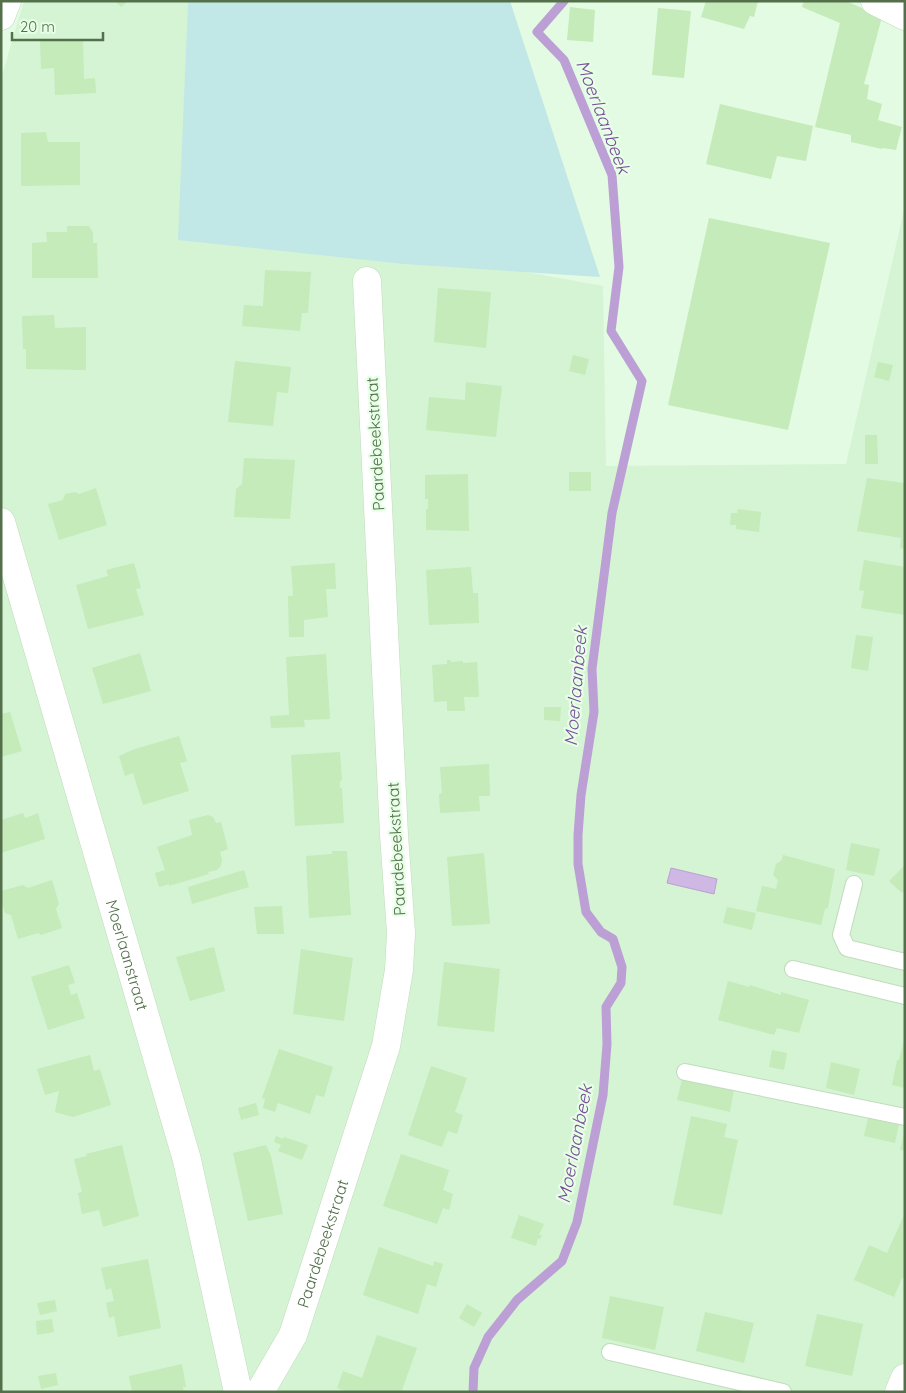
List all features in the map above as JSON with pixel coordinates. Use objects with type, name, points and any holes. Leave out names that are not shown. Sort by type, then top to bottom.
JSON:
[{"type":"street","points":[[1,16],[7,1]]},
{"type":"street","points":[[875,1],[905,16]]},
{"type":"street","name":"Paardebeekstraat","points":[[260,1392],[293,1335],[386,1046],[399,970],[401,932],[394,835],[368,281]]},
{"type":"street","name":"Moerlaanstraat","points":[[1,522],[187,1160],[238,1392]]},
{"type":"street","points":[[899,1392],[905,1378]]},
{"type":"lane","points":[[854,884],[841,935],[847,948],[905,962]]},
{"type":"lane","points":[[793,969],[905,996]]},
{"type":"lane","points":[[685,1072],[905,1117]]},
{"type":"lane","points":[[610,1352],[782,1392]]},
{"type":"shaded area","points":[[24,1],[188,1],[180,209],[603,286],[606,466],[846,464],[905,206],[905,1392],[1,1392],[1,79]]},
{"type":"shaded area","points":[[188,1],[510,1],[600,277],[404,264],[178,240]]},
{"type":"shaded area","points":[[671,868],[717,879],[714,894],[667,883]]},
{"type":"building","points":[[115,1],[128,1],[121,7]]},
{"type":"building","points":[[706,1],[758,1],[754,17],[750,16],[744,29],[701,17]]},
{"type":"building","points":[[804,1],[846,1],[882,17],[864,84],[869,85],[867,99],[882,104],[878,120],[902,127],[896,150],[851,142],[851,135],[815,127],[840,23],[802,7]]},
{"type":"building","points":[[570,7],[595,10],[593,42],[567,40]]},
{"type":"building","points":[[658,8],[691,11],[684,78],[652,75]]},
{"type":"building","points":[[40,40],[83,41],[84,79],[95,78],[96,93],[55,95],[54,68],[41,69]]},
{"type":"building","points":[[720,104],[813,126],[806,161],[777,156],[771,179],[706,164]]},
{"type":"building","points":[[46,132],[48,142],[80,142],[80,185],[21,186],[21,133]]},
{"type":"building","points":[[709,218],[830,243],[788,430],[668,405]]},
{"type":"building","points":[[67,226],[89,226],[93,233],[93,243],[97,243],[98,278],[32,278],[32,243],[47,242],[46,232],[67,232]]},
{"type":"building","points":[[265,270],[311,272],[308,313],[302,313],[300,331],[242,326],[244,305],[263,306]]},
{"type":"building","points":[[438,288],[491,292],[486,348],[434,342]]},
{"type":"building","points":[[54,315],[55,328],[86,327],[86,370],[26,369],[26,349],[23,349],[22,316]]},
{"type":"building","points":[[573,355],[589,359],[585,375],[569,371]]},
{"type":"building","points":[[235,361],[291,367],[288,393],[277,392],[273,426],[228,422]]},
{"type":"building","points":[[878,362],[893,365],[889,381],[874,377]]},
{"type":"building","points":[[466,382],[502,386],[496,437],[426,430],[429,397],[465,400]]},
{"type":"building","points":[[865,435],[877,435],[878,464],[865,464]]},
{"type":"building","points":[[244,458],[295,460],[290,519],[234,517],[236,489],[242,484]]},
{"type":"building","points":[[569,472],[591,472],[591,491],[569,491]]},
{"type":"building","points":[[468,474],[469,531],[426,530],[428,499],[425,499],[425,475]]},
{"type":"building","points":[[867,478],[905,483],[905,549],[900,548],[901,538],[857,531]]},
{"type":"building","points":[[96,488],[107,525],[59,540],[48,504],[63,500],[65,494],[75,492],[79,494]]},
{"type":"building","points":[[738,509],[761,512],[759,532],[736,529],[736,525],[730,525],[731,513],[737,513]]},
{"type":"building","points":[[864,560],[905,567],[905,615],[861,608],[864,591],[859,590]]},
{"type":"building","points":[[134,563],[141,588],[136,589],[144,615],[88,629],[76,585],[108,576],[106,570]]},
{"type":"building","points":[[335,563],[336,589],[326,589],[328,617],[304,620],[304,637],[289,637],[288,596],[293,596],[291,566]]},
{"type":"building","points":[[471,567],[473,593],[478,593],[479,623],[429,625],[426,570]]},
{"type":"building","points":[[856,635],[873,637],[868,671],[851,668]]},
{"type":"building","points":[[140,653],[151,691],[103,704],[92,668]]},
{"type":"building","points":[[326,654],[330,719],[304,720],[305,727],[271,728],[270,716],[289,715],[286,657]]},
{"type":"building","points":[[447,660],[451,660],[451,662],[463,661],[463,663],[477,662],[479,697],[464,697],[465,711],[447,711],[447,701],[434,702],[432,665],[447,664]]},
{"type":"building","points":[[544,707],[561,707],[560,721],[544,720]]},
{"type":"building","points":[[10,712],[22,751],[1,757],[1,714]]},
{"type":"building","points":[[179,736],[187,761],[180,763],[189,791],[143,805],[133,773],[125,776],[119,756],[132,750]]},
{"type":"building","points":[[340,752],[342,780],[340,781],[340,788],[342,788],[344,823],[295,826],[291,755]]},
{"type":"building","points":[[489,764],[490,796],[479,796],[480,811],[440,813],[439,794],[442,793],[440,767]]},
{"type":"building","points":[[23,813],[25,818],[38,813],[45,839],[1,853],[1,820]]},
{"type":"building","points":[[208,815],[213,817],[216,823],[221,822],[228,849],[220,852],[221,866],[217,870],[208,872],[209,874],[169,886],[169,884],[159,887],[155,873],[165,870],[157,847],[192,835],[189,820]]},
{"type":"building","points":[[851,843],[880,849],[874,876],[846,870]]},
{"type":"building","points":[[332,851],[347,851],[351,915],[309,918],[306,856],[332,854]]},
{"type":"building","points":[[484,853],[490,924],[452,926],[447,857]]},
{"type":"building","points":[[783,855],[835,869],[828,908],[825,909],[821,925],[756,911],[762,886],[776,889],[778,880],[773,875],[776,864],[782,860]]},
{"type":"building","points":[[905,865],[905,890],[902,893],[889,881]]},
{"type":"building","points":[[244,870],[249,887],[192,904],[188,887]]},
{"type":"building","points":[[52,880],[59,904],[56,909],[62,928],[41,935],[38,933],[18,939],[11,915],[5,913],[1,901],[1,891],[23,885],[28,888]]},
{"type":"building","points":[[282,906],[284,934],[257,934],[254,907]]},
{"type":"building","points":[[727,907],[756,913],[752,930],[723,923]]},
{"type":"building","points":[[214,947],[225,991],[190,1001],[176,957]]},
{"type":"building","points":[[301,949],[353,958],[344,1021],[293,1014]]},
{"type":"building","points":[[444,962],[500,969],[494,1032],[437,1026]]},
{"type":"building","points":[[69,965],[75,983],[68,985],[71,995],[77,993],[85,1018],[48,1030],[31,977]]},
{"type":"building","points":[[728,981],[749,987],[750,985],[781,995],[781,992],[809,1000],[799,1033],[777,1028],[774,1035],[718,1020]]},
{"type":"building","points":[[904,1040],[905,1088],[892,1085],[897,1060],[899,1060]]},
{"type":"building","points":[[279,1049],[333,1067],[324,1097],[316,1095],[310,1114],[278,1103],[275,1112],[263,1108],[265,1099],[262,1098]]},
{"type":"building","points":[[772,1050],[787,1053],[784,1070],[769,1067]]},
{"type":"building","points":[[90,1055],[94,1071],[100,1069],[111,1105],[73,1117],[55,1112],[59,1091],[45,1095],[37,1069]]},
{"type":"building","points":[[831,1062],[860,1069],[854,1095],[826,1088]]},
{"type":"building","points":[[431,1066],[467,1078],[455,1112],[463,1115],[457,1134],[448,1131],[442,1147],[408,1135]]},
{"type":"building","points":[[682,1079],[734,1090],[730,1112],[677,1100]]},
{"type":"building","points":[[256,1103],[259,1115],[241,1120],[238,1108]]},
{"type":"building","points":[[691,1116],[727,1124],[724,1137],[738,1140],[722,1215],[673,1205]]},
{"type":"building","points":[[868,1118],[899,1125],[895,1143],[864,1136]]},
{"type":"building","points":[[905,1133],[905,1151],[900,1150]]},
{"type":"building","points":[[276,1136],[308,1145],[302,1160],[278,1151],[281,1145],[274,1142]]},
{"type":"building","points":[[122,1145],[139,1216],[103,1227],[99,1210],[82,1214],[78,1193],[82,1192],[74,1159]]},
{"type":"building","points":[[266,1145],[271,1156],[283,1214],[248,1221],[233,1153]]},
{"type":"building","points":[[401,1154],[449,1170],[443,1190],[453,1194],[449,1210],[443,1208],[437,1224],[383,1206]]},
{"type":"building","points":[[905,1213],[905,1279],[902,1278],[894,1297],[854,1280],[869,1245],[887,1253]]},
{"type":"building","points":[[519,1215],[544,1224],[539,1235],[542,1235],[540,1239],[538,1238],[536,1246],[511,1238]]},
{"type":"building","points":[[379,1247],[433,1266],[434,1261],[443,1264],[436,1287],[427,1284],[418,1314],[363,1295]]},
{"type":"building","points":[[148,1259],[161,1328],[118,1337],[114,1316],[109,1318],[106,1303],[114,1301],[111,1288],[106,1290],[101,1268]]},
{"type":"building","points":[[610,1296],[664,1307],[655,1350],[602,1338]]},
{"type":"building","points":[[55,1300],[57,1311],[40,1315],[37,1303]]},
{"type":"building","points":[[467,1304],[482,1313],[474,1327],[459,1318]]},
{"type":"building","points":[[705,1312],[754,1323],[744,1363],[696,1351]]},
{"type":"building","points":[[817,1314],[863,1324],[852,1376],[805,1366]]},
{"type":"building","points":[[52,1319],[54,1332],[37,1335],[36,1321]]},
{"type":"building","points":[[377,1335],[417,1348],[402,1390],[407,1392],[347,1392],[337,1388],[343,1371],[362,1378]]},
{"type":"building","points":[[182,1364],[186,1387],[183,1387],[184,1392],[132,1392],[129,1376]]},
{"type":"building","points":[[56,1373],[58,1385],[41,1389],[38,1376]]},
{"type":"waterway","name":"Moerlaanbeek","points":[[473,1392],[474,1368],[488,1337],[517,1300],[562,1261],[577,1222],[603,1095],[607,1044],[606,1007],[621,983],[622,967],[613,939],[601,932],[586,912],[578,864],[578,835],[581,795],[594,712],[592,669],[612,513],[642,381],[611,331],[619,267],[612,175],[564,60],[537,32],[564,1]]}]
